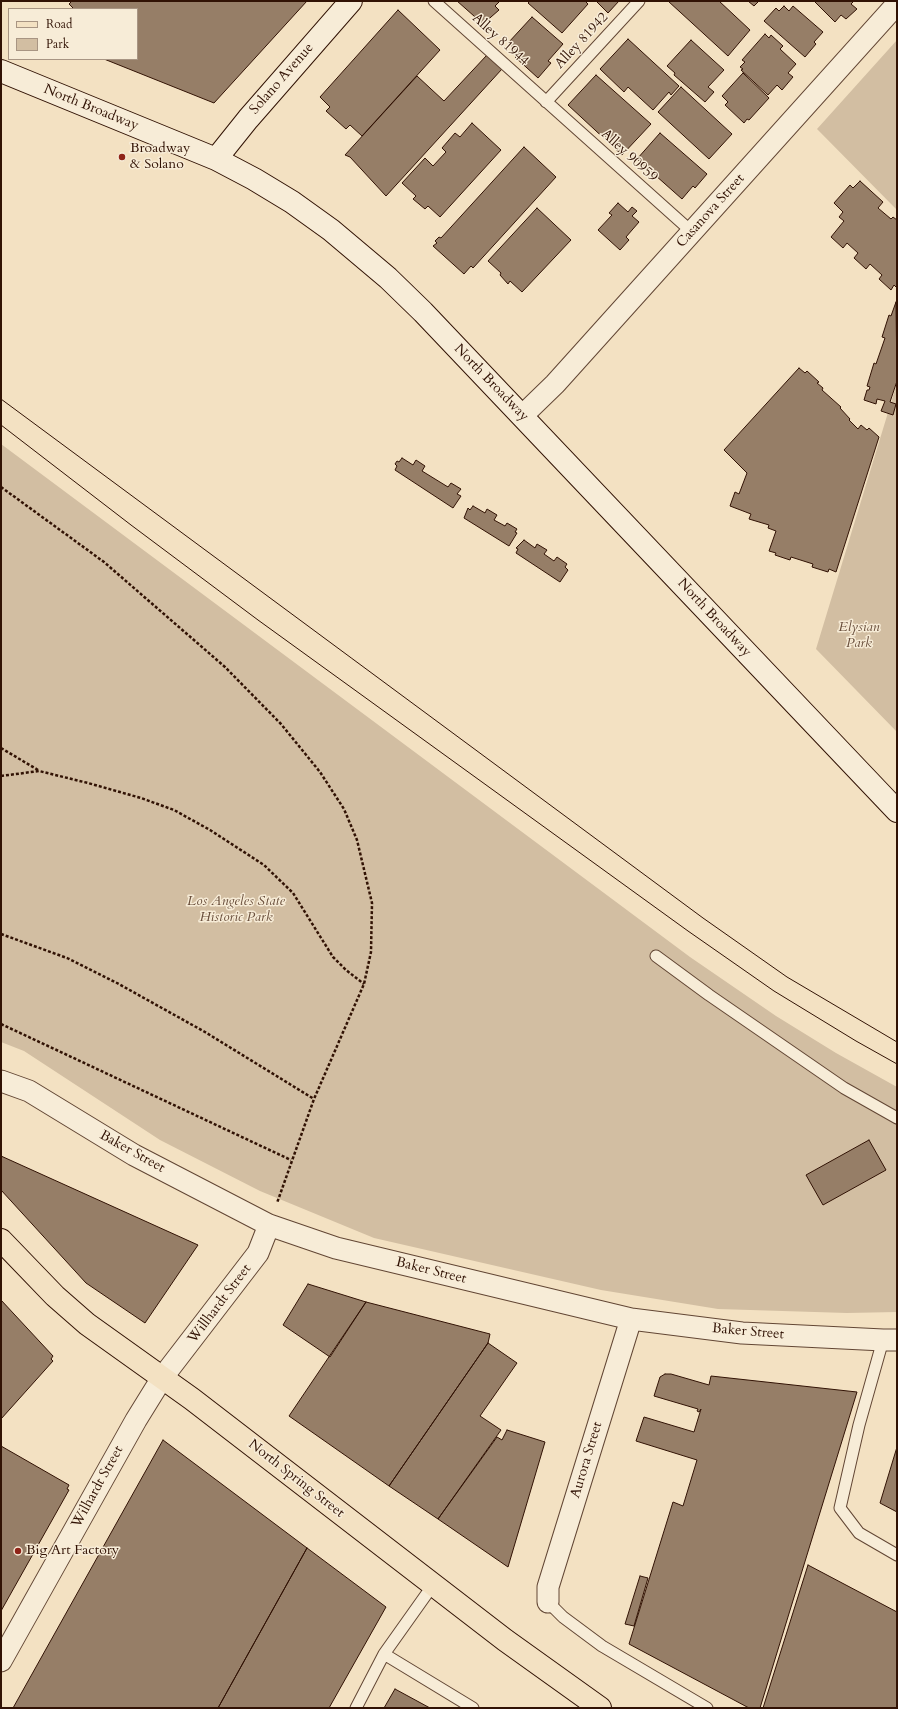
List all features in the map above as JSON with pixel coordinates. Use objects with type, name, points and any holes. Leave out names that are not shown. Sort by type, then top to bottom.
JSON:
[{"type":"main road","name":"Solano Avenue","points":[[216,159],[248,119],[351,1]]},
{"type":"main road","name":"North Broadway","points":[[1,71],[216,159],[254,178],[292,202],[331,230],[377,268],[423,312],[897,811]]},
{"type":"main road","name":"North Spring Street","points":[[1,1240],[55,1296],[87,1324],[192,1399],[505,1640],[600,1708]]},
{"type":"street","name":"Casanova Street","points":[[522,416],[555,384],[897,4]]},
{"type":"street","name":"Baker Street","points":[[1,1081],[29,1091],[134,1155],[269,1225],[336,1248],[631,1319],[742,1333],[890,1340]]},
{"type":"street","name":"Willhardt Street","points":[[162,1378],[258,1253],[269,1225]]},
{"type":"street","name":"Aurora Street","points":[[548,1602],[548,1587],[631,1319]]},
{"type":"street","name":"Wilhardt Street","points":[[1,1661],[129,1432],[162,1378]]},
{"type":"lane","name":"Alley 81944","points":[[434,1],[546,102]]},
{"type":"lane","name":"Alley 81942","points":[[546,102],[639,1]]},
{"type":"lane","name":"Alley 90959","points":[[546,102],[692,232]]},
{"type":"lane","points":[[656,956],[709,995],[844,1088],[897,1118]]},
{"type":"lane","points":[[890,1340],[859,1425],[840,1508],[859,1533],[897,1555]]},
{"type":"lane","points":[[356,1708],[384,1654],[433,1585]]},
{"type":"lane","points":[[548,1602],[563,1617],[602,1646],[707,1708]]},
{"type":"lane","points":[[384,1654],[473,1708]]},
{"type":"path","points":[[1,487],[104,562],[225,667],[280,724],[320,772],[344,809],[357,840],[372,902],[371,952],[364,984],[314,1100],[291,1160],[269,1225]]},
{"type":"path","points":[[1,748],[39,771],[141,798],[174,810],[210,830],[264,865],[293,893],[333,957],[346,970],[364,984]]},
{"type":"path","points":[[1,776],[39,771]]},
{"type":"path","points":[[1,934],[67,958],[117,983],[205,1032],[314,1100]]},
{"type":"path","points":[[1,1024],[291,1160]]},
{"type":"green space","points":[[897,40],[897,210],[817,129]]},
{"type":"green space","name":"Elysian Park","points":[[897,383],[897,732],[816,649]]},
{"type":"green space","name":"Los Angeles State Historic Park","points":[[1,444],[690,957],[776,1016],[836,1053],[897,1087],[897,1312],[847,1313],[718,1309],[601,1290],[374,1238],[260,1191],[160,1140],[24,1051],[1,1042]]},
{"type":"building","points":[[72,1],[307,1],[214,103],[106,60],[138,60],[138,8],[73,8],[69,4]]},
{"type":"building","points":[[457,1],[500,1],[495,6],[499,10],[483,24]]},
{"type":"building","points":[[530,1],[585,1],[588,4],[562,33],[528,3]]},
{"type":"building","points":[[596,1],[619,1],[608,13]]},
{"type":"building","points":[[668,1],[719,1],[750,30],[728,56]]},
{"type":"building","points":[[748,1],[759,1],[754,6]]},
{"type":"building","points":[[814,1],[854,1],[851,4],[857,9],[846,19],[841,15],[835,22]]},
{"type":"building","points":[[784,6],[789,11],[793,6],[823,32],[814,42],[816,44],[805,57],[764,21],[776,8],[779,11]]},
{"type":"building","points":[[398,10],[440,50],[362,136],[350,125],[346,129],[326,111],[330,107],[320,97]]},
{"type":"building","points":[[532,17],[563,44],[548,61],[551,63],[538,78],[515,57],[519,53],[508,43]]},
{"type":"building","points":[[765,34],[769,38],[771,35],[783,46],[780,49],[796,64],[788,73],[793,77],[782,90],[777,85],[768,95],[741,70],[743,69],[740,67],[745,62],[742,60]]},
{"type":"building","points":[[628,39],[679,86],[671,95],[669,92],[653,110],[628,87],[624,92],[600,69]]},
{"type":"building","points":[[691,40],[724,70],[708,87],[714,92],[705,102],[674,75],[675,73],[667,66]]},
{"type":"building","points":[[487,55],[502,69],[386,196],[350,157],[345,155],[417,76],[444,101]]},
{"type":"building","points":[[743,73],[769,98],[749,120],[747,119],[744,123],[725,105],[728,102],[722,96]]},
{"type":"building","points":[[596,75],[651,124],[622,155],[568,105]]},
{"type":"building","points":[[681,87],[732,134],[709,159],[658,112]]},
{"type":"building","points":[[472,123],[501,150],[440,217],[428,206],[425,209],[413,199],[416,196],[402,183],[425,158],[433,166],[446,152],[442,148],[455,133],[460,137]]},
{"type":"building","points":[[660,133],[707,174],[695,188],[693,186],[682,199],[637,159]]},
{"type":"building","points":[[524,147],[556,177],[473,268],[471,266],[464,274],[433,246],[437,243],[435,241],[439,237],[441,238]]},
{"type":"building","points":[[860,181],[883,202],[878,208],[891,219],[893,217],[897,220],[897,288],[894,285],[891,290],[879,279],[882,275],[870,264],[866,269],[854,258],[858,253],[847,243],[843,248],[831,237],[844,221],[839,217],[843,212],[834,203],[850,185],[853,188]]},
{"type":"building","points":[[618,203],[628,212],[632,207],[637,211],[632,216],[639,222],[626,237],[629,240],[620,250],[598,230],[612,215],[609,213]]},
{"type":"building","points":[[537,208],[571,240],[522,292],[510,281],[508,284],[500,275],[501,273],[488,261]]},
{"type":"building","points":[[896,302],[897,381],[890,402],[896,404],[893,415],[881,411],[885,401],[877,399],[876,404],[864,400],[867,390],[869,390],[870,387],[867,386],[874,363],[876,364],[885,338],[882,337],[889,315],[891,316]]},
{"type":"building","points":[[799,368],[805,373],[807,371],[819,382],[817,383],[823,388],[822,390],[841,407],[840,408],[850,419],[849,420],[858,429],[861,425],[867,430],[869,428],[879,437],[836,572],[829,569],[828,572],[812,567],[813,564],[791,557],[790,560],[775,555],[776,553],[769,551],[776,531],[768,528],[769,525],[749,519],[751,514],[730,506],[735,492],[739,494],[747,473],[724,450]]},
{"type":"building","points":[[402,458],[413,465],[416,460],[425,466],[422,471],[448,487],[451,483],[461,489],[457,494],[461,496],[453,508],[395,470],[397,466],[395,464]]},
{"type":"building","points":[[473,506],[485,513],[487,509],[497,515],[494,520],[505,526],[507,523],[517,529],[515,532],[517,533],[509,546],[464,518],[468,508],[470,510]]},
{"type":"building","points":[[524,540],[535,548],[537,544],[547,550],[544,554],[554,561],[557,557],[567,564],[565,567],[568,570],[560,582],[516,553],[518,549],[516,548]]},
{"type":"building","points":[[869,1140],[886,1170],[823,1205],[806,1175]]},
{"type":"building","points":[[1,1156],[198,1245],[145,1323],[86,1283],[1,1190]]},
{"type":"building","points":[[308,1284],[366,1302],[330,1357],[283,1325]]},
{"type":"building","points":[[1,1300],[53,1356],[51,1359],[53,1361],[1,1419]]},
{"type":"building","points":[[366,1302],[490,1334],[488,1343],[389,1486],[289,1416]]},
{"type":"building","points":[[488,1343],[517,1363],[480,1416],[501,1430],[438,1519],[389,1486]]},
{"type":"building","points":[[665,1374],[671,1374],[709,1385],[711,1376],[857,1392],[760,1708],[749,1708],[629,1644],[673,1502],[683,1506],[697,1460],[636,1441],[644,1417],[694,1432],[701,1409],[699,1412],[697,1411],[698,1409],[654,1396],[660,1377]]},
{"type":"building","points":[[507,1430],[545,1442],[508,1567],[438,1519],[497,1437],[502,1440]]},
{"type":"building","points":[[163,1440],[307,1548],[218,1708],[13,1708]]},
{"type":"building","name":"Big Art Factory","points":[[1,1446],[69,1485],[67,1489],[69,1490],[1,1611]]},
{"type":"building","points":[[897,1447],[897,1512],[880,1503]]},
{"type":"building","points":[[307,1548],[386,1607],[329,1708],[218,1708]]},
{"type":"building","points":[[808,1565],[897,1612],[897,1708],[763,1708]]},
{"type":"building","points":[[640,1576],[648,1578],[634,1626],[625,1624]]},
{"type":"building","points":[[395,1689],[430,1708],[384,1708]]},
{"type":"tram line","points":[[1,399],[703,918],[787,977],[897,1042]]},
{"type":"tram line","points":[[1,425],[258,620],[688,931],[774,991],[897,1064]]},
{"type":"place","name":"Broadway & Solano","points":[[122,157]]},
{"type":"place","name":"Big Art Factory","points":[[18,1551]]}]
